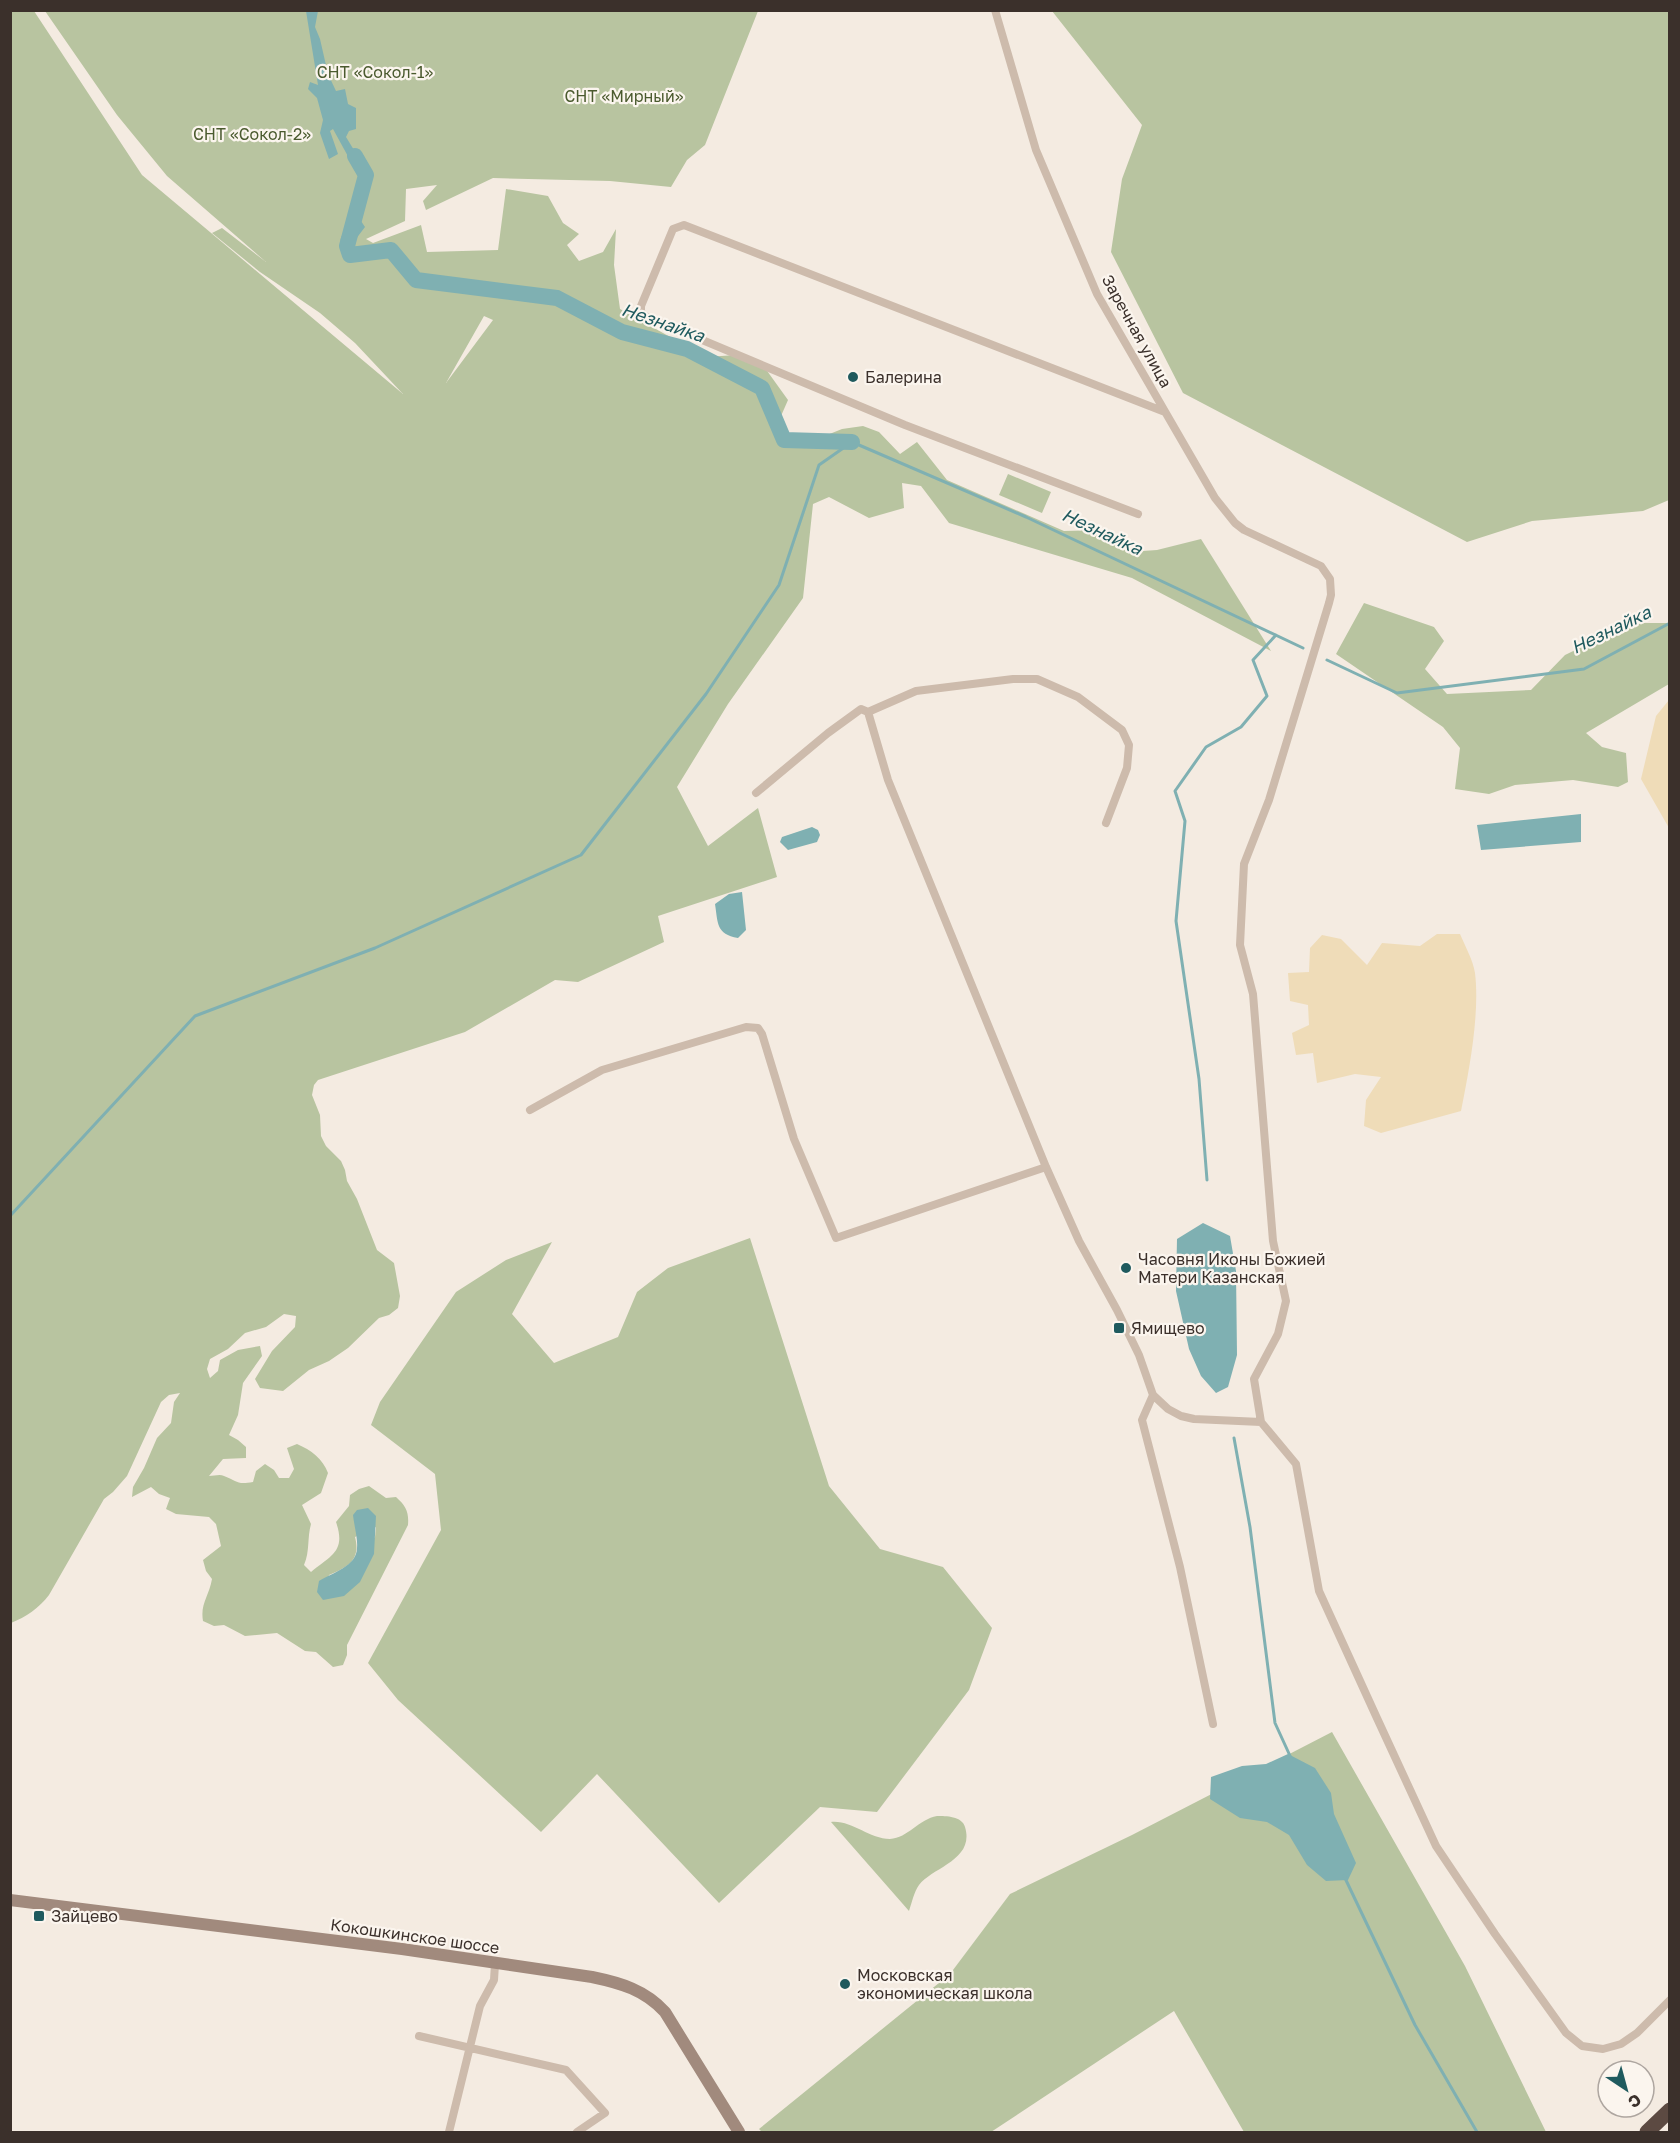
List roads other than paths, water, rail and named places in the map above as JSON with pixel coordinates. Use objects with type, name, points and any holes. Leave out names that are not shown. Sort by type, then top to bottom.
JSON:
[{"type":"highway","points":[[1647,2133],[1670,2110]]},
{"type":"main road","name":"Кокошкинское шоссе","points":[[10,1900],[402,1949],[612,1981],[636,1989],[649,1997],[669,2017],[740,2133]]},
{"type":"street","name":"Заречная улица","points":[[995,10],[1005,51],[1036,150],[1097,294],[1215,498],[1236,524],[1253,535],[1321,566],[1326,571],[1331,587],[1329,603],[1269,800],[1244,864],[1240,945],[1253,994],[1272,1241],[1286,1301],[1278,1334],[1254,1379],[1261,1422]]},
{"type":"street","points":[[1137,514],[883,416],[645,316],[641,312],[641,306],[673,229],[684,225],[1165,412]]},
{"type":"street","points":[[756,793],[828,733],[861,709],[868,712],[916,691],[1013,679],[1037,679],[1078,697],[1122,729],[1129,744],[1127,768],[1106,823]]},
{"type":"street","points":[[868,712],[888,780],[1046,1167],[1079,1242],[1118,1310],[1139,1355],[1153,1395],[1168,1409],[1181,1416],[1261,1422],[1296,1464],[1320,1591],[1436,1846],[1566,2033],[1582,2046],[1603,2049],[1622,2044],[1670,2000]]},
{"type":"street","points":[[530,1110],[602,1070],[746,1027],[758,1028],[762,1034],[794,1139],[836,1238],[1046,1167]]},
{"type":"street","points":[[1153,1395],[1142,1420],[1180,1568],[1213,1724]]},
{"type":"street","points":[[449,2133],[480,2006],[494,1980],[495,1964]]},
{"type":"street","points":[[419,2036],[566,2070],[605,2113],[578,2133]]},
{"type":"water","points":[[306,11],[318,11],[315,27],[328,74],[336,91],[345,89],[348,104],[356,108],[356,129],[349,131],[346,137],[368,173],[363,177],[350,160],[333,129],[330,131],[338,154],[329,159],[320,133],[323,120],[317,98],[308,89],[310,82],[318,85]]},
{"type":"water","points":[[357,206],[362,206],[359,218],[365,227],[349,248],[342,250],[341,238],[352,223]]},
{"type":"water","points":[[1581,814],[1581,842],[1481,850],[1477,825]]},
{"type":"water","points":[[812,827],[818,830],[820,835],[817,842],[788,850],[780,842],[782,837]]},
{"type":"water","points":[[742,892],[746,930],[738,938],[726,934],[719,927],[715,904],[729,894]]},
{"type":"water","points":[[1203,1223],[1230,1236],[1236,1271],[1237,1355],[1228,1387],[1216,1393],[1201,1376],[1189,1349],[1176,1291],[1177,1239]]},
{"type":"water","points":[[368,1508],[376,1516],[374,1554],[360,1582],[344,1596],[323,1600],[317,1592],[319,1581],[353,1560],[357,1544],[353,1515],[357,1510]]},
{"type":"water","points":[[1288,1754],[1315,1768],[1331,1793],[1334,1814],[1356,1863],[1348,1880],[1326,1881],[1307,1865],[1289,1835],[1267,1822],[1240,1818],[1210,1799],[1211,1777],[1242,1766],[1266,1764]]},
{"type":"waterway","name":"Незнайка","points":[[355,156],[366,175],[347,246],[350,255],[391,250],[416,280],[557,298],[622,332],[687,349],[762,388],[784,440],[852,442]]},
{"type":"waterway","points":[[10,1216],[195,1016],[375,948],[581,855],[706,694],[779,585],[819,465],[852,442],[1026,517],[1303,648]]},
{"type":"waterway","name":"Незнайка","points":[[1327,660],[1397,693],[1584,669],[1670,623]]},
{"type":"waterway","points":[[1207,1180],[1199,1079],[1176,921],[1185,821],[1175,791],[1206,747],[1241,727],[1267,696],[1253,660],[1276,635]]},
{"type":"waterway","points":[[1234,1438],[1250,1527],[1275,1723],[1291,1758]]},
{"type":"waterway","points":[[1344,1876],[1415,2025],[1477,2132]]},
{"type":"place","name":"Балерина","points":[[853,377]]},
{"type":"place","name":"Часовня Иконы Божией Матери Казанская","points":[[1126,1268]]},
{"type":"place","name":"Ямищево","points":[[1119,1328]]},
{"type":"place","name":"Зайцево","points":[[39,1916]]},
{"type":"place","name":"Московская экономическая школа","points":[[845,1984]]},
{"type":"park label","name":"СНТ «Сокол-1»","points":[[375,72]]},
{"type":"park label","name":"СНТ «Мирный»","points":[[624,96]]},
{"type":"park label","name":"СНТ «Сокол-2»","points":[[252,134]]}]
